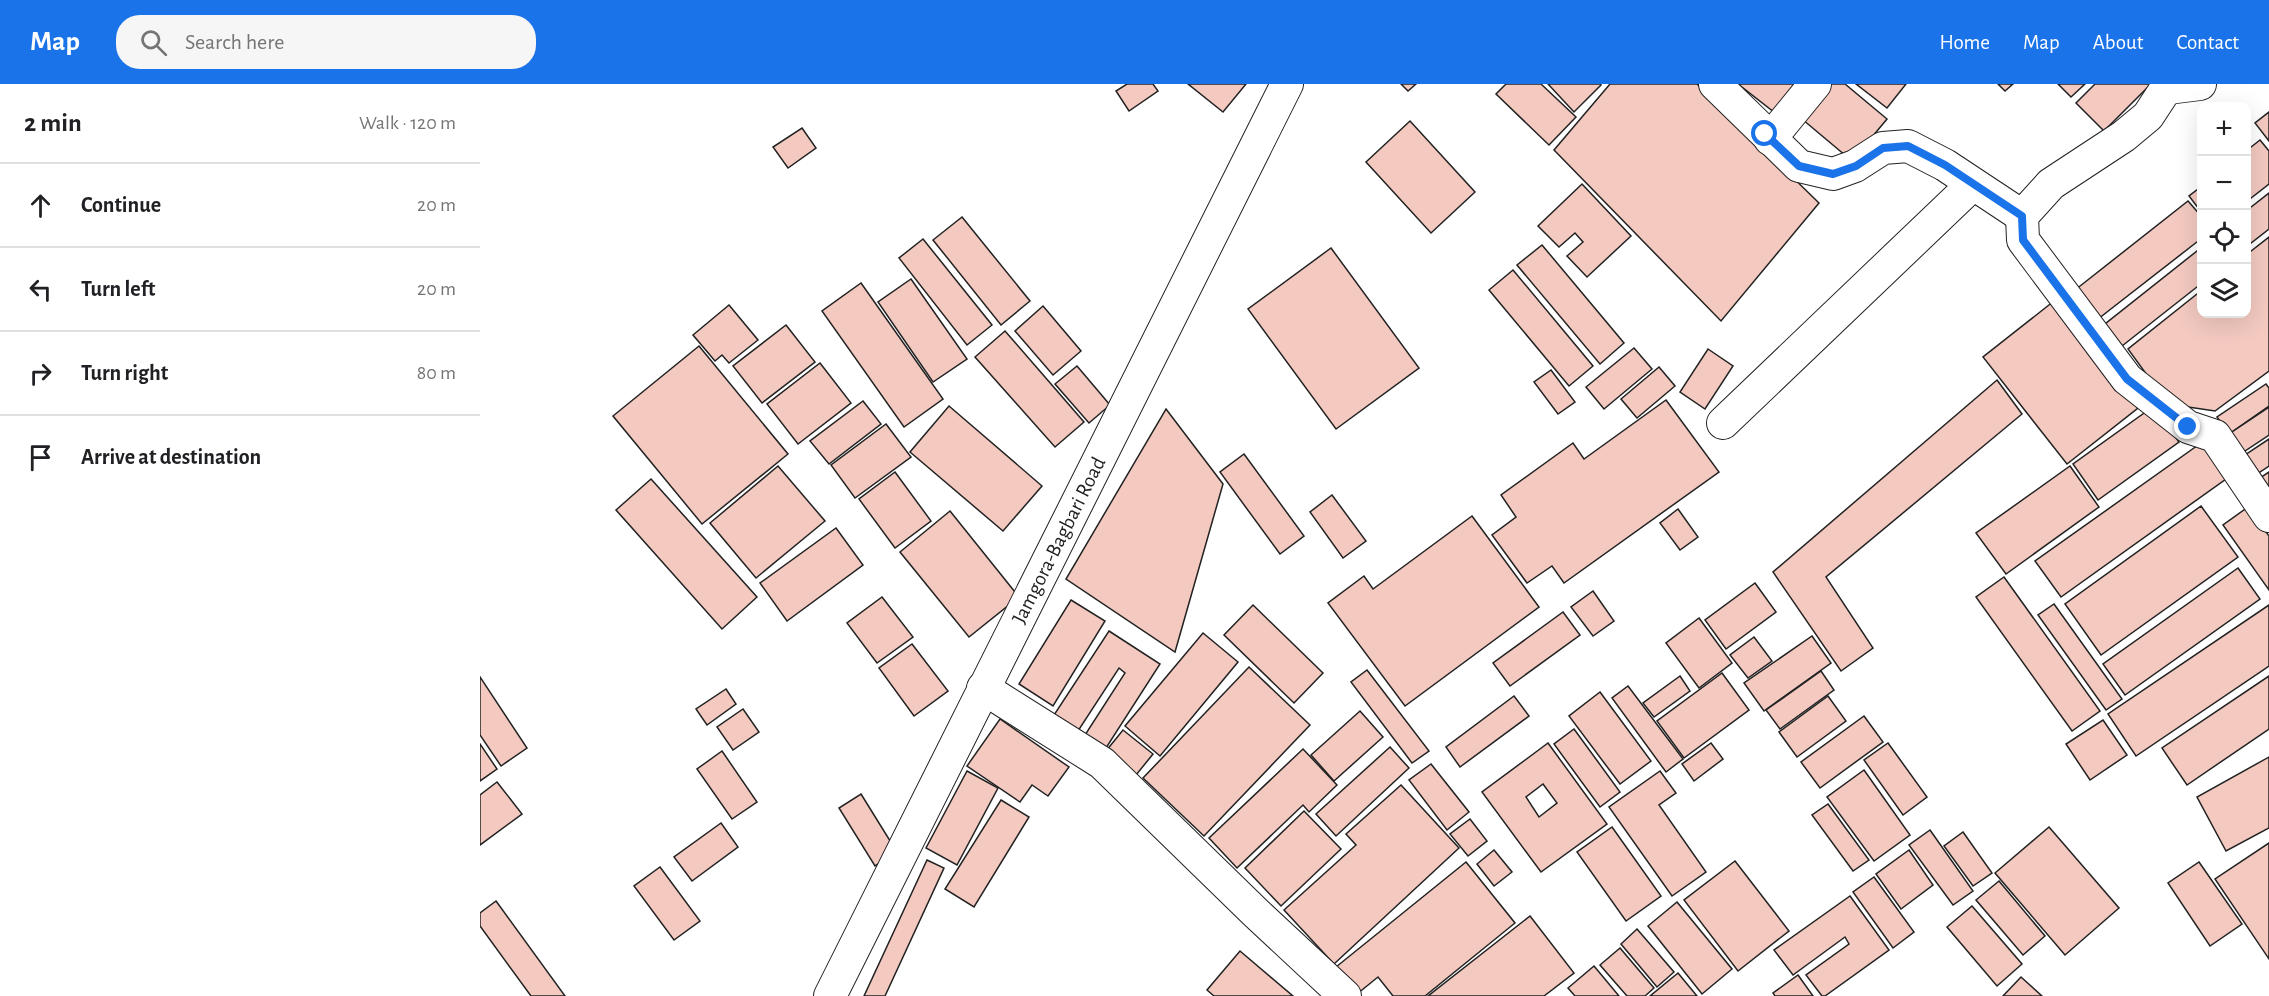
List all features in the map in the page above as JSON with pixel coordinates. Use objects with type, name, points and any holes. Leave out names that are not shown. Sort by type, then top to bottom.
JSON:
[{"type":"street","name":"Jamgora-Bagbari Road","points":[[830,996],[1287,84]]},
{"type":"street","points":[[1715,84],[1799,166],[1833,174],[1856,166],[1883,148],[1908,146],[1945,165],[2022,216]]},
{"type":"street","points":[[1770,139],[1815,84]]},
{"type":"street","points":[[2200,84],[2169,86],[2148,116],[2124,136],[2051,183],[2022,216],[2023,240],[2127,379],[2188,427],[2215,436],[2269,516]]},
{"type":"street","points":[[1723,423],[1972,185]]},
{"type":"street","points":[[983,688],[1102,763],[1345,996]]},
{"type":"building","points":[[1127,84],[1153,84],[1158,91],[1129,111],[1116,91]]},
{"type":"building","points":[[1188,84],[1246,84],[1223,112]]},
{"type":"building","points":[[1401,84],[1416,84],[1408,91]]},
{"type":"building","points":[[1506,84],[1541,84],[1576,117],[1549,145],[1496,94]]},
{"type":"building","points":[[1548,84],[1600,84],[1601,85],[1574,112]]},
{"type":"building","points":[[1610,84],[1697,84],[1819,203],[1721,321],[1554,150]]},
{"type":"building","points":[[1738,84],[1805,84],[1779,116]]},
{"type":"building","points":[[1821,84],[1845,84],[1887,119],[1852,161],[1796,114]]},
{"type":"building","points":[[1856,84],[1906,84],[1887,108]]},
{"type":"building","points":[[1998,84],[2013,84],[2005,91]]},
{"type":"building","points":[[2058,84],[2085,84],[2071,97]]},
{"type":"building","points":[[2095,84],[2151,84],[2104,131],[2076,103]]},
{"type":"building","points":[[2269,112],[2269,141],[2255,123]]},
{"type":"building","points":[[1410,121],[1475,192],[1431,233],[1366,162]]},
{"type":"building","points":[[802,128],[816,148],[788,168],[773,147]]},
{"type":"building","points":[[2260,140],[2269,151],[2269,184],[2251,198],[2251,156],[2251,147]]},
{"type":"building","points":[[1582,184],[1631,236],[1587,277],[1567,256],[1583,242],[1575,233],[1559,247],[1538,226]]},
{"type":"building","points":[[2197,190],[2197,206],[2189,196]]},
{"type":"building","points":[[2269,193],[2269,229],[2251,243],[2251,210],[2251,207]]},
{"type":"building","points":[[2188,201],[2197,211],[2197,242],[2098,319],[2075,290]]},
{"type":"building","points":[[962,217],[1030,301],[1001,325],[933,240]]},
{"type":"building","points":[[2269,237],[2269,371],[2215,411],[2168,404],[2128,349],[2197,294],[2197,318],[2251,318],[2251,251]]},
{"type":"building","points":[[923,239],[992,325],[967,345],[899,258]]},
{"type":"building","points":[[1542,245],[1624,343],[1600,364],[1517,265]]},
{"type":"building","points":[[1331,248],[1419,368],[1336,429],[1248,309]]},
{"type":"building","points":[[2197,251],[2197,287],[2122,346],[2105,324]]},
{"type":"building","points":[[1513,270],[1593,366],[1569,386],[1489,290]]},
{"type":"building","points":[[911,279],[967,359],[933,382],[878,302]]},
{"type":"building","points":[[861,283],[943,399],[904,427],[822,311]]},
{"type":"building","points":[[2054,301],[2138,408],[2067,464],[1983,357]]},
{"type":"building","points":[[729,305],[758,340],[729,363],[722,355],[715,361],[693,335]]},
{"type":"building","points":[[1043,306],[1081,351],[1053,375],[1015,331]]},
{"type":"building","points":[[786,325],[815,362],[762,403],[733,366]]},
{"type":"building","points":[[1005,331],[1084,422],[1055,447],[975,357]]},
{"type":"building","points":[[699,346],[788,454],[702,524],[613,416]]},
{"type":"building","points":[[1634,348],[1652,369],[1604,409],[1586,387]]},
{"type":"building","points":[[1708,349],[1733,366],[1705,409],[1680,392]]},
{"type":"building","points":[[820,363],[851,403],[798,444],[767,404]]},
{"type":"building","points":[[1077,366],[1110,405],[1089,423],[1055,384]]},
{"type":"building","points":[[1659,367],[1675,386],[1637,418],[1621,399]]},
{"type":"building","points":[[1551,370],[1575,402],[1558,414],[1534,382]]},
{"type":"building","points":[[1997,380],[2022,414],[1826,577],[1873,648],[1841,671],[1773,572]]},
{"type":"building","points":[[2266,384],[2269,388],[2269,406],[2229,434],[2217,417]]},
{"type":"building","points":[[1666,400],[1719,472],[1564,583],[1552,566],[1527,583],[1492,535],[1516,517],[1501,495],[1573,443],[1584,459]]},
{"type":"building","points":[[863,401],[881,424],[829,464],[810,441]]},
{"type":"building","points":[[949,406],[1042,486],[1003,531],[910,452]]},
{"type":"building","points":[[2154,406],[2179,442],[2098,500],[2073,464]]},
{"type":"building","points":[[2269,407],[2269,435],[2242,453],[2229,434]]},
{"type":"building","points":[[1166,409],[1223,484],[1175,652],[1066,579]]},
{"type":"building","points":[[886,424],[911,457],[855,498],[831,465]]},
{"type":"building","points":[[2269,439],[2269,466],[2254,476],[2242,457]]},
{"type":"building","points":[[2201,443],[2226,479],[2061,597],[2035,561]]},
{"type":"building","points":[[1244,454],[1304,536],[1280,554],[1220,472]]},
{"type":"building","points":[[778,466],[825,521],[756,578],[710,523]]},
{"type":"building","points":[[2070,466],[2099,507],[2006,574],[1976,533]]},
{"type":"building","points":[[895,472],[931,521],[895,548],[859,499]]},
{"type":"building","points":[[2269,472],[2269,499],[2257,480]]},
{"type":"building","points":[[651,479],[757,597],[722,629],[616,510]]},
{"type":"building","points":[[1332,495],[1366,541],[1343,558],[1310,512]]},
{"type":"building","points":[[2201,506],[2238,557],[2101,655],[2065,604]]},
{"type":"building","points":[[2248,507],[2269,536],[2269,590],[2223,525]]},
{"type":"building","points":[[1678,509],[1698,537],[1680,550],[1660,523]]},
{"type":"building","points":[[950,511],[1019,597],[969,637],[900,552]]},
{"type":"building","points":[[1472,516],[1539,607],[1405,706],[1328,603],[1364,576],[1373,589]]},
{"type":"building","points":[[836,528],[863,565],[787,621],[760,583]]},
{"type":"building","points":[[2238,568],[2260,599],[2125,695],[2103,664]]},
{"type":"building","points":[[2004,577],[2100,711],[2072,731],[1976,597]]},
{"type":"building","points":[[1755,583],[1776,612],[1726,649],[1705,620]]},
{"type":"building","points":[[1593,591],[1614,621],[1593,636],[1571,607]]},
{"type":"building","points":[[882,597],[913,637],[877,663],[847,623]]},
{"type":"building","points":[[1071,600],[1105,621],[1053,706],[1019,684]]},
{"type":"building","points":[[2054,604],[2122,699],[2106,710],[2038,615]]},
{"type":"building","points":[[1253,605],[1323,673],[1294,703],[1224,635]]},
{"type":"building","points":[[2269,605],[2269,666],[2136,756],[2108,714]]},
{"type":"building","points":[[1563,612],[1580,635],[1510,686],[1493,663]]},
{"type":"building","points":[[1699,618],[1732,663],[1699,688],[1666,643]]},
{"type":"building","points":[[1109,631],[1160,664],[1106,748],[1085,735],[1125,673],[1119,668],[1078,731],[1054,715]]},
{"type":"building","points":[[1203,633],[1238,662],[1160,756],[1125,726]]},
{"type":"building","points":[[1812,636],[1831,663],[1764,711],[1744,683]]},
{"type":"building","points":[[1754,637],[1772,661],[1748,678],[1730,655]]},
{"type":"building","points":[[912,644],[948,691],[914,716],[879,668]]},
{"type":"building","points":[[1249,667],[1310,725],[1204,836],[1143,778]]},
{"type":"building","points":[[1367,670],[1429,751],[1412,763],[1351,682]]},
{"type":"building","points":[[1821,671],[1834,690],[1780,729],[1766,710]]},
{"type":"building","points":[[1722,673],[1749,710],[1684,758],[1657,721]]},
{"type":"building","points":[[1680,676],[1690,691],[1654,717],[1643,703]]},
{"type":"building","points":[[2269,676],[2269,729],[2187,785],[2162,748]]},
{"type":"building","points":[[480,677],[527,748],[501,766],[480,735]]},
{"type":"building","points":[[1628,686],[1683,759],[1666,772],[1612,698]]},
{"type":"building","points":[[726,689],[736,704],[707,725],[696,709]]},
{"type":"building","points":[[1600,692],[1651,761],[1620,784],[1569,716]]},
{"type":"building","points":[[1514,696],[1529,716],[1460,767],[1446,747]]},
{"type":"building","points":[[1828,696],[1846,721],[1797,757],[1779,732]]},
{"type":"building","points":[[743,709],[759,732],[733,750],[717,727]]},
{"type":"building","points":[[1360,711],[1383,737],[1334,781],[1311,755]]},
{"type":"building","points":[[1864,716],[1883,742],[1820,788],[1801,762]]},
{"type":"building","points":[[1000,719],[1069,767],[1048,796],[1032,785],[1020,802],[967,766]]},
{"type":"building","points":[[2103,720],[2127,755],[2090,780],[2066,744]]},
{"type":"building","points":[[1574,729],[1620,792],[1600,807],[1554,744]]},
{"type":"building","points":[[1123,730],[1153,754],[1132,780],[1102,756]]},
{"type":"building","points":[[1548,743],[1607,824],[1541,872],[1482,792]],"holes":[[[1543,784],[1557,803],[1539,817],[1526,797]]]},
{"type":"building","points":[[1711,743],[1723,759],[1694,781],[1682,764]]},
{"type":"building","points":[[1888,743],[1927,797],[1903,815],[1864,760]]},
{"type":"building","points":[[480,744],[497,769],[480,781]]},
{"type":"building","points":[[1390,747],[1409,768],[1336,836],[1316,814]]},
{"type":"building","points":[[1303,749],[1337,785],[1309,812],[1303,805],[1237,868],[1209,838]]},
{"type":"building","points":[[722,751],[757,802],[732,819],[697,769]]},
{"type":"building","points":[[2269,757],[2269,828],[2226,851],[2197,797]]},
{"type":"building","points":[[1431,764],[1469,812],[1447,830],[1409,780]]},
{"type":"building","points":[[1864,770],[1910,835],[1874,861],[1827,797]]},
{"type":"building","points":[[967,771],[998,788],[957,865],[926,848]]},
{"type":"building","points":[[1660,771],[1676,793],[1659,805],[1706,872],[1672,896],[1609,807]]},
{"type":"building","points":[[497,782],[522,814],[480,845],[480,795]]},
{"type":"building","points":[[1401,785],[1459,848],[1334,964],[1284,910],[1356,845],[1346,834]]},
{"type":"building","points":[[861,794],[897,852],[875,866],[839,808]]},
{"type":"building","points":[[1001,800],[1029,817],[974,907],[945,889]]},
{"type":"building","points":[[1828,804],[1869,860],[1853,871],[1812,815]]},
{"type":"building","points":[[1304,811],[1341,849],[1281,906],[1245,868]]},
{"type":"building","points":[[1470,819],[1487,841],[1468,856],[1450,834]]},
{"type":"building","points":[[721,823],[738,847],[692,881],[674,857]]},
{"type":"building","points":[[1612,827],[1661,896],[1626,921],[1577,852]]},
{"type":"building","points":[[2049,827],[2119,908],[2065,955],[1995,873]]},
{"type":"building","points":[[1930,830],[1973,891],[1953,905],[1909,845]]},
{"type":"building","points":[[1963,832],[1992,873],[1973,886],[1944,846]]},
{"type":"building","points":[[2269,843],[2269,959],[2215,879]]},
{"type":"building","points":[[1494,850],[1512,872],[1494,886],[1477,864]]},
{"type":"building","points":[[1909,850],[1933,885],[1901,909],[1876,874]]},
{"type":"building","points":[[927,860],[944,868],[885,996],[864,996]]},
{"type":"building","points":[[1735,861],[1789,931],[1738,971],[1684,900]]},
{"type":"building","points":[[1466,862],[1515,923],[1425,996],[1393,996],[1378,977],[1357,994],[1336,967]]},
{"type":"building","points":[[2199,862],[2242,924],[2210,946],[2168,883]]},
{"type":"building","points":[[660,867],[700,921],[674,940],[634,886]]},
{"type":"building","points":[[1874,877],[1914,932],[1893,948],[1853,892]]},
{"type":"building","points":[[1999,881],[2045,936],[2023,955],[1976,900]]},
{"type":"building","points":[[1850,896],[1889,950],[1822,996],[1806,975],[1849,944],[1845,937],[1793,975],[1774,950]]},
{"type":"building","points":[[496,901],[565,996],[531,996],[480,926],[480,913]]},
{"type":"building","points":[[1677,902],[1732,969],[1702,994],[1648,926]]},
{"type":"building","points":[[1972,906],[2022,964],[1997,986],[1947,927]]},
{"type":"building","points":[[1530,916],[1574,973],[1544,996],[1428,996]]},
{"type":"building","points":[[1637,929],[1674,972],[1657,987],[1621,944]]},
{"type":"building","points":[[1620,948],[1654,988],[1645,996],[1627,996],[1600,965]]},
{"type":"building","points":[[1240,951],[1293,996],[1214,996],[1207,990]]},
{"type":"building","points":[[1594,966],[1619,996],[1575,996],[1568,988]]},
{"type":"building","points":[[1678,973],[1697,996],[1650,996]]},
{"type":"building","points":[[1798,975],[1813,996],[1775,996],[1773,993]]},
{"type":"building","points":[[2021,977],[2042,996],[2003,996]]},
{"type":"route","points":[[1765,134],[1799,166],[1833,174],[1856,166],[1883,148],[1908,146],[1945,165],[2022,216],[2023,240],[2127,379],[2188,427]]}]
